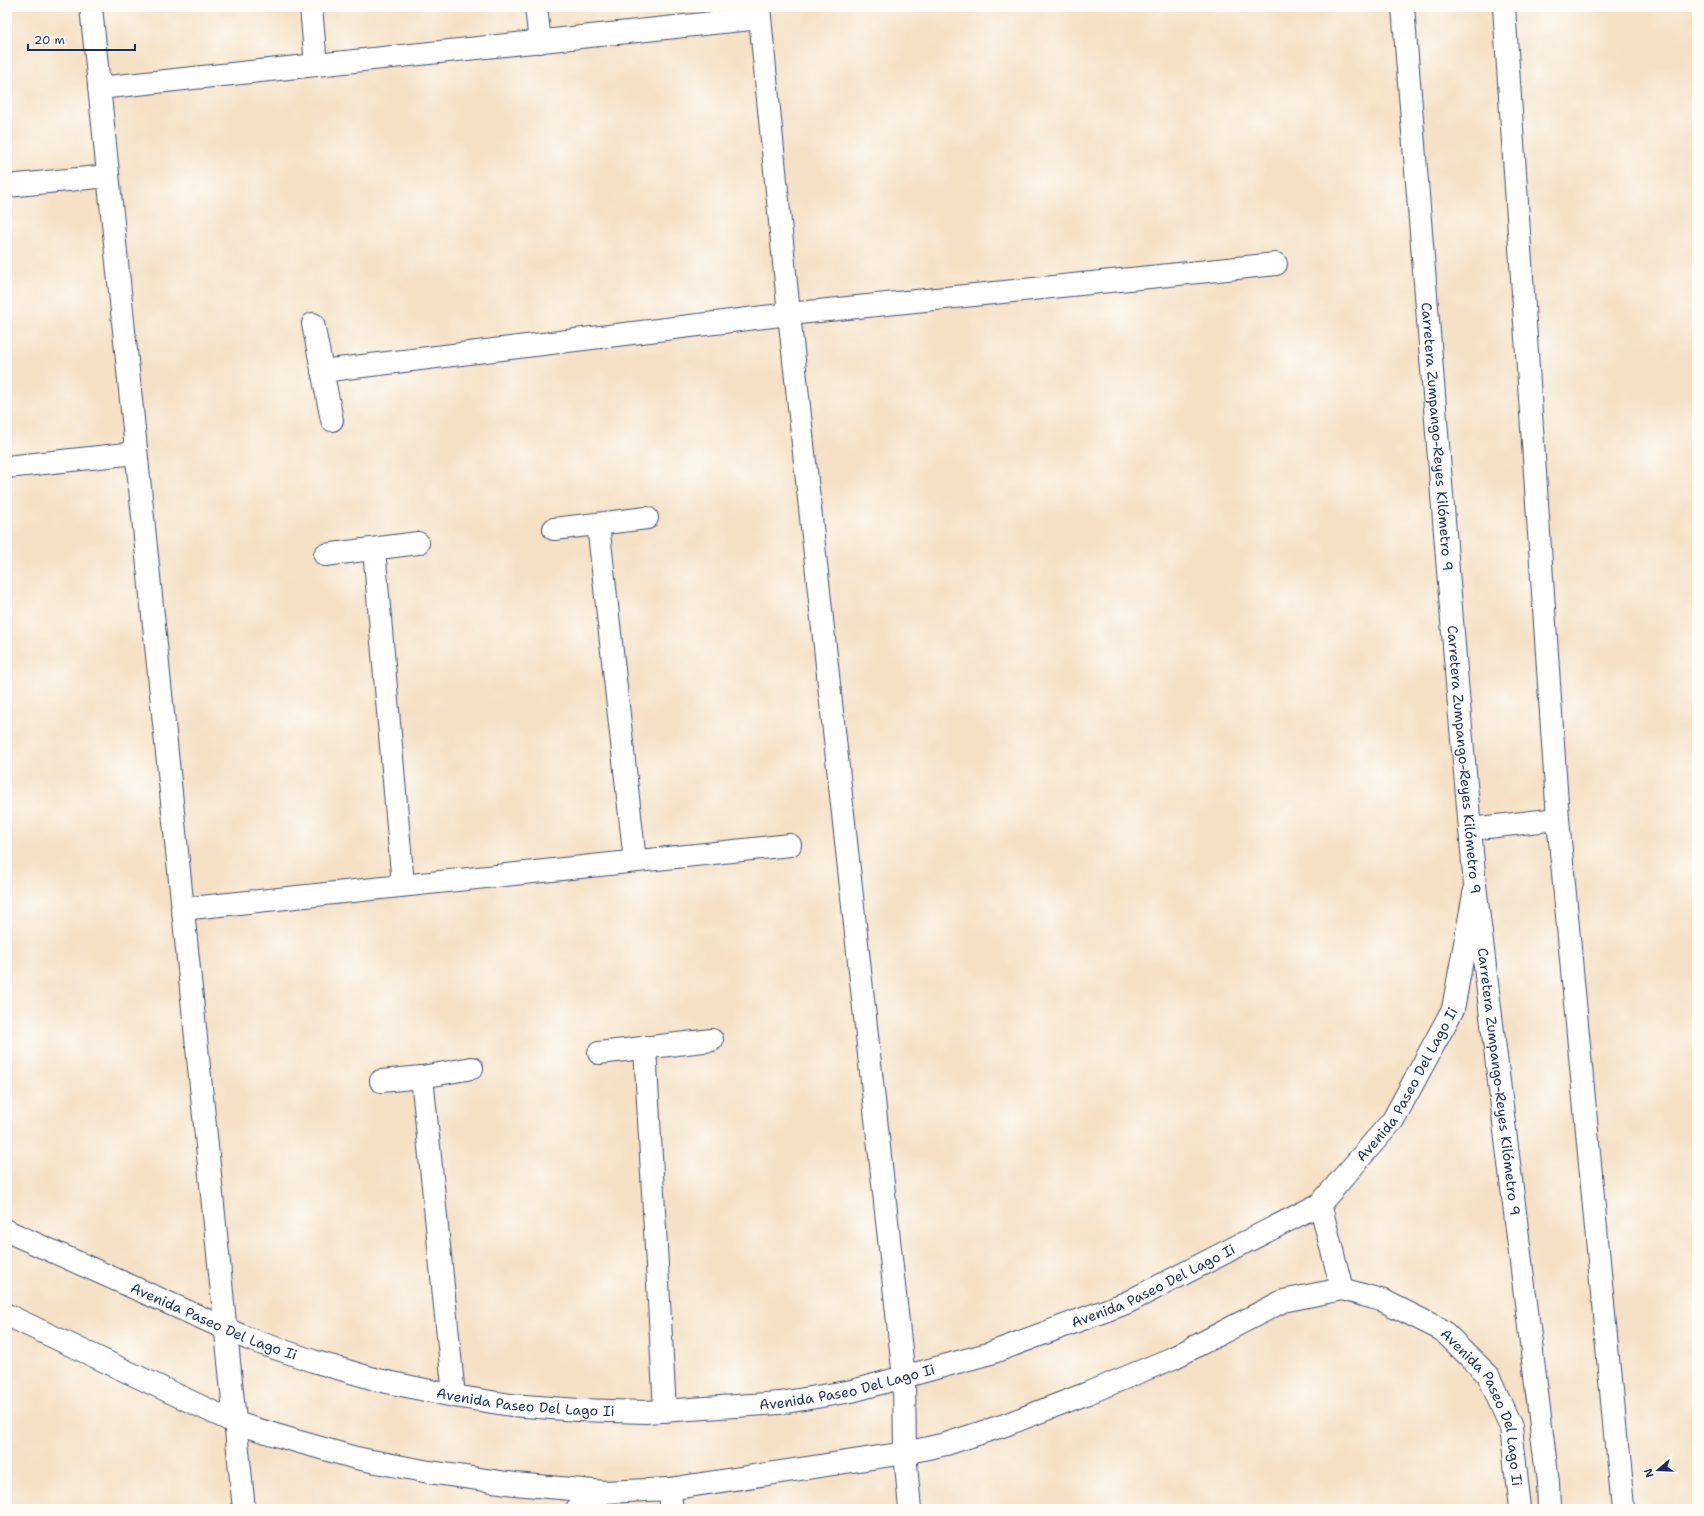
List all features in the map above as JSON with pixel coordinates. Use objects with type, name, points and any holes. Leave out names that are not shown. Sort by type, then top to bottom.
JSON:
[{"type":"street","points":[[91,7],[244,1509]]},
{"type":"street","points":[[311,7],[316,65]]},
{"type":"street","points":[[536,7],[540,42]]},
{"type":"street","name":"Carretera Zumpango-Reyes Kilómetro 9","points":[[1403,7],[1456,683],[1475,885],[1547,1475],[1549,1509]]},
{"type":"street","points":[[1504,7],[1558,819],[1622,1509]]},
{"type":"street","points":[[99,88],[540,42],[760,13],[789,314],[904,1378],[905,1453],[910,1509]]},
{"type":"street","points":[[7,186],[108,176]]},
{"type":"street","points":[[322,371],[789,314],[1276,264]]},
{"type":"street","points":[[313,324],[332,420]]},
{"type":"street","points":[[7,466],[136,453]]},
{"type":"street","points":[[554,529],[647,518]]},
{"type":"street","points":[[598,524],[635,861]]},
{"type":"street","points":[[324,554],[418,543]]},
{"type":"street","points":[[374,549],[403,885]]},
{"type":"street","points":[[1470,829],[1558,819]]},
{"type":"street","points":[[182,909],[790,845]]},
{"type":"street","name":"Avenida Paseo Del Lago Ii","points":[[7,1231],[249,1339],[313,1361],[378,1380],[454,1396],[511,1404],[578,1410],[646,1412],[780,1403],[852,1391],[991,1353],[1126,1303],[1320,1204],[1393,1120],[1453,1009],[1475,885]]},
{"type":"street","points":[[599,1053],[712,1040]]},
{"type":"street","points":[[645,1047],[665,1411]]},
{"type":"street","points":[[381,1081],[422,1077],[472,1068]]},
{"type":"street","points":[[422,1077],[454,1396]]},
{"type":"street","points":[[1320,1204],[1342,1289]]},
{"type":"street","name":"Avenida Paseo Del Lago Ii","points":[[7,1315],[236,1423],[356,1458],[429,1472],[515,1484],[670,1499],[954,1442],[1088,1394],[1173,1358],[1283,1301],[1342,1289],[1384,1301],[1442,1330],[1488,1374],[1511,1427],[1520,1509]]},
{"type":"street","points":[[577,1509],[606,1492]]}]
